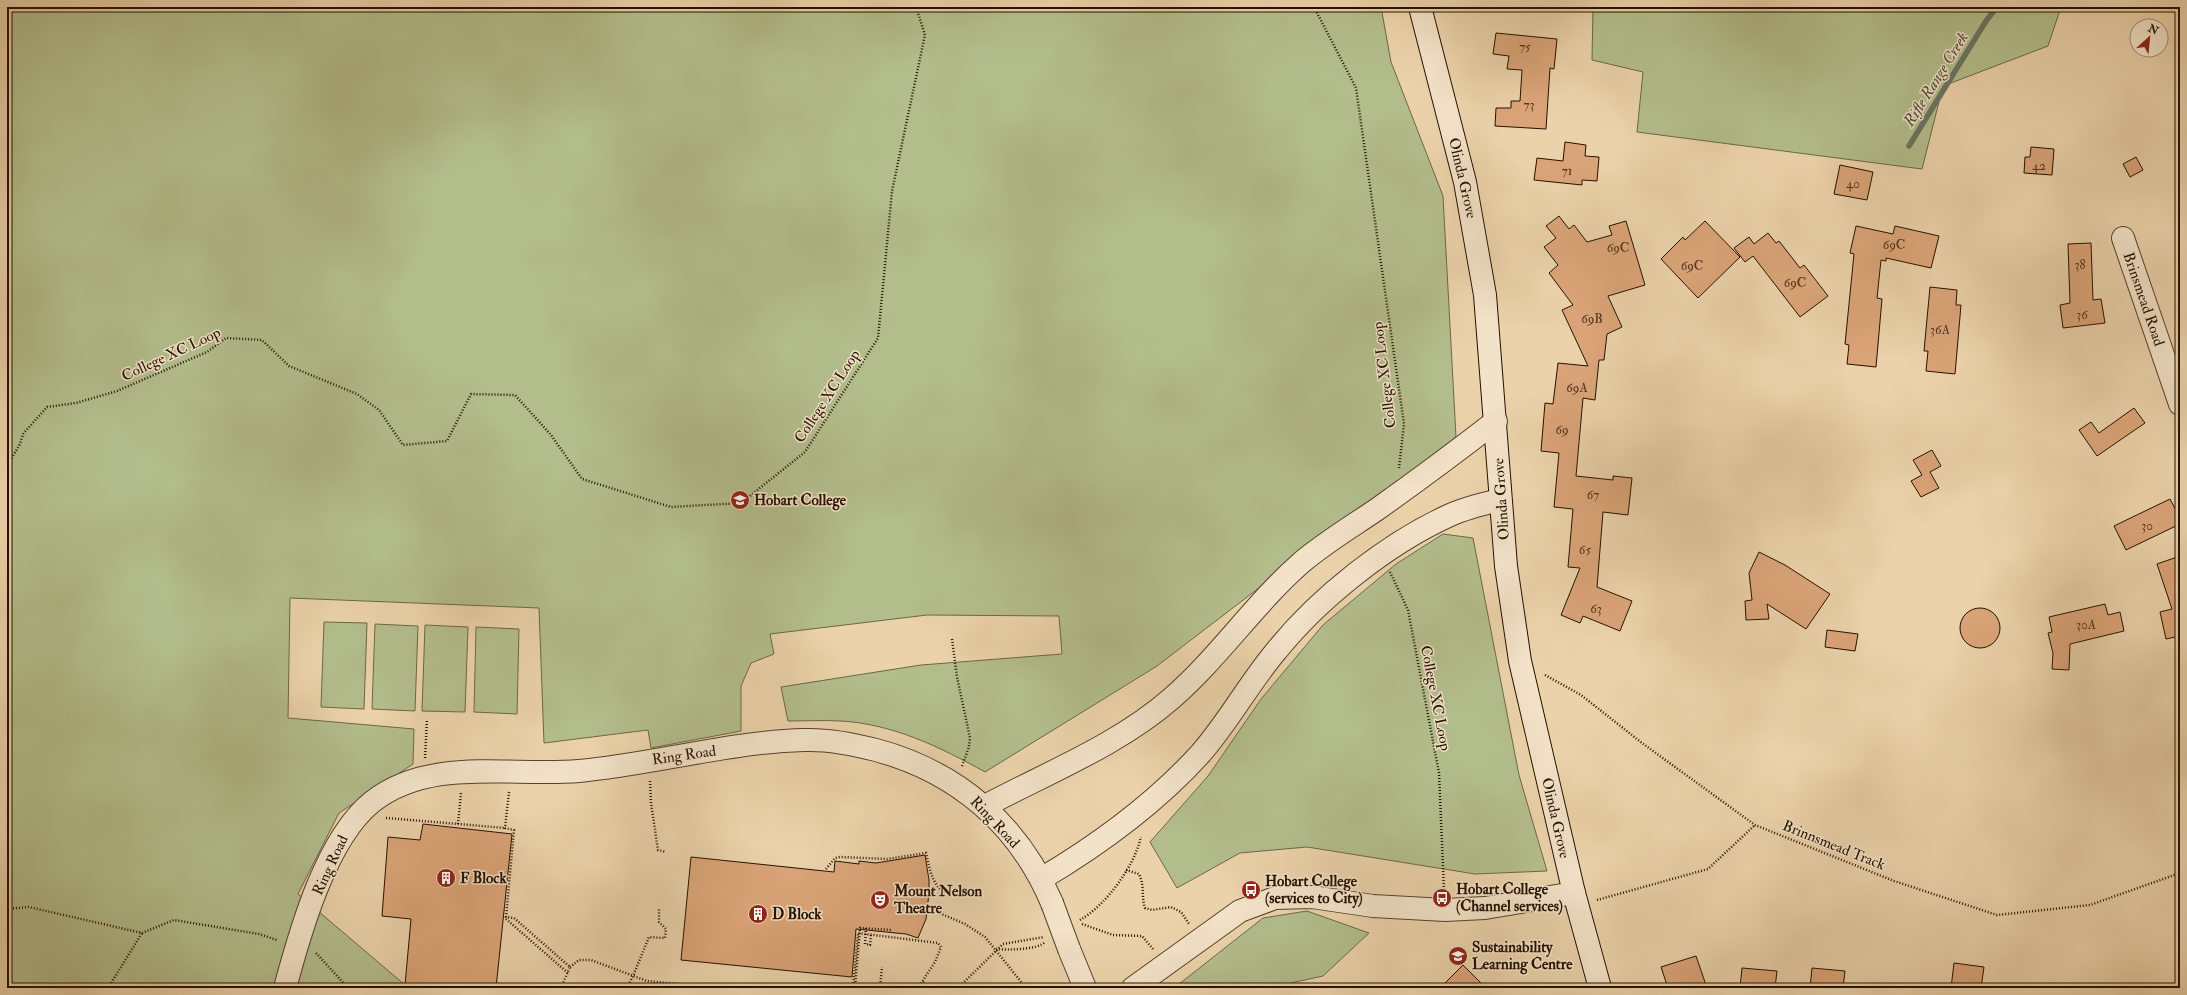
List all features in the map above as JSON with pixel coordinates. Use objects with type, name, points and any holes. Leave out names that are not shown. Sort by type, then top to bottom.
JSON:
[{"type":"street","name":"Olinda Grove","points":[[1420,7],[1448,113],[1472,217],[1485,295],[1496,421],[1500,500],[1506,566],[1520,662],[1576,900],[1600,988]]},
{"type":"street","name":"Brinsmead Road","points":[[2123,238],[2180,404]]},
{"type":"street","points":[[985,806],[1052,773],[1146,718],[1202,670],[1280,582],[1303,562],[1331,539],[1396,496],[1496,421]]},
{"type":"street","points":[[1041,879],[1129,821],[1155,798],[1202,752],[1272,656],[1299,624],[1340,587],[1382,555],[1415,533],[1448,515],[1469,507],[1500,500]]},
{"type":"street","name":"Ring Road","points":[[285,988],[305,949],[327,866],[339,840],[355,818],[374,801],[398,787],[424,778],[463,772],[580,770],[759,744],[806,740],[852,744],[894,755],[933,771],[952,782],[985,806],[1006,829],[1041,879],[1052,903],[1085,988]]},
{"type":"street","points":[[1133,988],[1240,911],[1275,898],[1312,896],[1373,906],[1445,910],[1576,900]]},
{"type":"path","name":"College XC Loop","points":[[7,466],[20,444],[23,434],[47,407],[76,403],[117,391],[208,352],[226,338],[262,340],[289,366],[357,394],[379,410],[403,445],[447,441],[471,394],[514,395],[551,435],[582,479],[671,507],[741,503],[805,452],[878,338],[892,191],[925,35],[916,7]]},
{"type":"path","name":"College XC Loop","points":[[1314,7],[1356,88],[1404,424],[1396,496]]},
{"type":"path","name":"College XC Loop","points":[[1382,555],[1408,610],[1439,773],[1445,910]]},
{"type":"path","points":[[952,639],[957,677],[970,738],[966,758],[952,782]]},
{"type":"path","name":"Brinnsmead Track","points":[[1520,662],[1581,695],[1642,743],[1755,825],[1894,881],[1997,915],[2090,905],[2180,873]]},
{"type":"path","points":[[424,778],[427,719]]},
{"type":"path","points":[[650,760],[651,804],[658,850],[666,852]]},
{"type":"path","points":[[458,824],[463,772]]},
{"type":"path","points":[[505,828],[511,772]]},
{"type":"path","points":[[380,817],[514,830],[506,917],[514,918],[570,968]]},
{"type":"path","points":[[1077,923],[1093,913],[1109,896],[1126,870],[1141,838],[1129,821]]},
{"type":"path","points":[[1576,900],[1708,869],[1755,825]]},
{"type":"path","points":[[826,869],[835,858],[840,857],[887,859],[926,854],[933,881],[938,888],[945,893]]},
{"type":"path","points":[[1126,870],[1139,874],[1144,882],[1143,901],[1145,908],[1152,910],[1166,907],[1176,909],[1201,940]]},
{"type":"path","points":[[7,909],[29,907],[142,933],[174,920],[259,934],[305,949],[348,988]]},
{"type":"path","points":[[627,988],[634,976],[649,937],[665,938],[666,929],[659,922],[659,909]]},
{"type":"path","points":[[937,912],[975,930],[985,937],[1026,988]]},
{"type":"path","points":[[506,919],[568,973]]},
{"type":"path","points":[[854,988],[860,928],[891,930]]},
{"type":"path","points":[[866,928],[865,944],[870,945],[871,934]]},
{"type":"path","points":[[1095,929],[1113,935],[1136,935]]},
{"type":"path","points":[[108,988],[142,933]]},
{"type":"path","points":[[854,988],[858,933],[938,943],[940,950],[923,982],[918,988]]},
{"type":"path","points":[[995,949],[1037,947],[1044,943],[1048,935]]},
{"type":"path","points":[[958,988],[995,949],[1010,941],[1041,938]]},
{"type":"path","points":[[561,988],[570,968],[578,960],[591,960],[605,963],[647,981],[678,986],[719,988]]},
{"type":"path","points":[[880,988],[882,967]]},
{"type":"path","points":[[923,982],[929,988]]},
{"type":"path","points":[[804,988],[811,984],[854,988]]},
{"type":"green space","name":"Hobart College","points":[[7,7],[1381,7],[1391,62],[1443,196],[1456,437],[1157,666],[985,772],[916,738],[879,727],[841,721],[788,721],[781,687],[921,665],[1062,654],[1059,616],[927,615],[770,634],[774,654],[751,663],[741,686],[741,731],[651,748],[648,730],[544,743],[539,608],[290,598],[288,718],[414,729],[413,764],[339,813],[298,894],[405,985],[405,988],[7,988]]},
{"type":"green space","points":[[1593,7],[2061,7],[2048,46],[1943,86],[1922,169],[1637,132],[1643,72],[1592,60]]},
{"type":"green space","points":[[1443,534],[1473,538],[1519,775],[1547,871],[1475,874],[1307,847],[1240,853],[1177,888],[1150,842],[1208,776],[1261,699],[1323,625],[1396,564]]},
{"type":"green space","points":[[324,622],[367,623],[364,709],[321,707]]},
{"type":"green space","points":[[375,624],[418,626],[415,711],[372,709]]},
{"type":"green space","points":[[425,625],[468,627],[465,712],[422,711]]},
{"type":"green space","points":[[476,627],[519,629],[517,714],[474,712]]},
{"type":"green space","points":[[1307,911],[1369,933],[1323,976],[1268,988],[1174,988],[1263,918]]},
{"type":"building","points":[[1496,33],[1557,39],[1554,69],[1550,68],[1546,129],[1495,126],[1496,108],[1511,108],[1511,101],[1520,101],[1522,70],[1507,69],[1509,56],[1493,54]]},
{"type":"building","points":[[1565,142],[1586,145],[1585,156],[1599,157],[1597,181],[1582,180],[1582,185],[1534,180],[1537,158],[1563,161]]},
{"type":"building","points":[[2031,147],[2054,149],[2052,175],[2024,173],[2025,157],[2030,157]]},
{"type":"building","points":[[2136,157],[2143,170],[2130,177],[2123,164]]},
{"type":"building","points":[[1840,165],[1873,172],[1867,200],[1834,194]]},
{"type":"building","points":[[1559,216],[1569,229],[1574,225],[1587,242],[1612,235],[1609,226],[1626,221],[1645,285],[1608,296],[1622,327],[1607,334],[1604,360],[1599,360],[1595,400],[1583,398],[1576,476],[1613,480],[1613,476],[1632,478],[1628,515],[1603,512],[1597,587],[1632,601],[1620,631],[1583,616],[1580,623],[1561,615],[1580,568],[1568,567],[1573,509],[1554,507],[1559,453],[1541,451],[1545,403],[1553,404],[1558,363],[1588,366],[1562,310],[1573,305],[1549,273],[1558,265],[1544,247],[1556,238],[1546,226]]},
{"type":"building","points":[[1705,221],[1740,257],[1698,298],[1661,259],[1683,237],[1685,240]]},
{"type":"building","points":[[1856,226],[1893,234],[1895,226],[1939,236],[1931,268],[1886,258],[1886,261],[1881,260],[1877,298],[1882,299],[1876,367],[1847,364],[1849,345],[1845,344],[1854,254],[1850,253]]},
{"type":"building","points":[[1768,233],[1776,243],[1779,241],[1800,268],[1804,265],[1828,296],[1800,317],[1753,256],[1745,262],[1734,248],[1749,237],[1754,244]]},
{"type":"building","points":[[2091,243],[2093,300],[2101,299],[2105,323],[2063,328],[2060,305],[2070,303],[2068,244]]},
{"type":"building","points":[[1930,287],[1957,290],[1956,305],[1961,305],[1955,374],[1926,371],[1928,351],[1924,351]]},
{"type":"building","points":[[2134,408],[2145,423],[2097,456],[2079,430],[2091,422],[2099,433]]},
{"type":"building","points":[[1932,450],[1941,466],[1930,472],[1939,488],[1921,497],[1911,481],[1922,475],[1913,460]]},
{"type":"building","points":[[2170,499],[2180,518],[2180,524],[2126,550],[2114,526]]},
{"type":"building","points":[[1759,552],[1785,565],[1830,594],[1806,629],[1767,604],[1769,619],[1746,620],[1745,601],[1752,600],[1749,573]]},
{"type":"building","points":[[2180,556],[2180,636],[2166,639],[2160,612],[2172,609],[2157,564]]},
{"type":"building","points":[[2105,604],[2108,615],[2120,612],[2124,631],[2070,644],[2069,670],[2052,669],[2053,653],[2048,633],[2052,632],[2049,617]]},
{"type":"building","points":[[1976,608],[1984,608],[1991,611],[1997,617],[2000,628],[1997,639],[1991,645],[1984,648],[1976,648],[1969,645],[1963,639],[1960,632],[1960,624],[1963,617],[1969,611]]},
{"type":"building","points":[[1827,630],[1858,634],[1855,651],[1825,647]]},
{"type":"building","name":"F Block","points":[[423,824],[512,834],[496,988],[435,988],[405,985],[411,919],[382,916],[388,837],[420,840]]},
{"type":"building","name":"D Block","points":[[925,855],[929,880],[929,893],[926,919],[918,938],[906,934],[856,929],[852,977],[681,960],[691,857],[834,872],[835,861],[859,864],[859,861],[876,863]]},
{"type":"building","points":[[1696,956],[1707,988],[1668,988],[1661,967]]},
{"type":"building","points":[[1954,963],[1984,967],[1981,988],[1951,988]]},
{"type":"building","points":[[1463,965],[1486,988],[1440,988]]},
{"type":"building","points":[[1742,968],[1777,971],[1775,988],[1740,988]]},
{"type":"building","points":[[1812,968],[1845,971],[1843,988],[1810,988]]},
{"type":"waterway","name":"Rifle Range Creek","points":[[1909,146],[1986,21],[1997,7]]},
{"type":"place","name":"Hobart College","points":[[740,500]]},
{"type":"place","name":"F Block","points":[[446,878]]},
{"type":"place","name":"Hobart College (services to City)","points":[[1251,890]]},
{"type":"place","name":"Hobart College (Channel services)","points":[[1442,898]]},
{"type":"place","name":"Mount Nelson Theatre","points":[[880,900]]},
{"type":"place","name":"D Block","points":[[758,914]]},
{"type":"place","name":"Sustainability Learning Centre","points":[[1458,956]]}]
